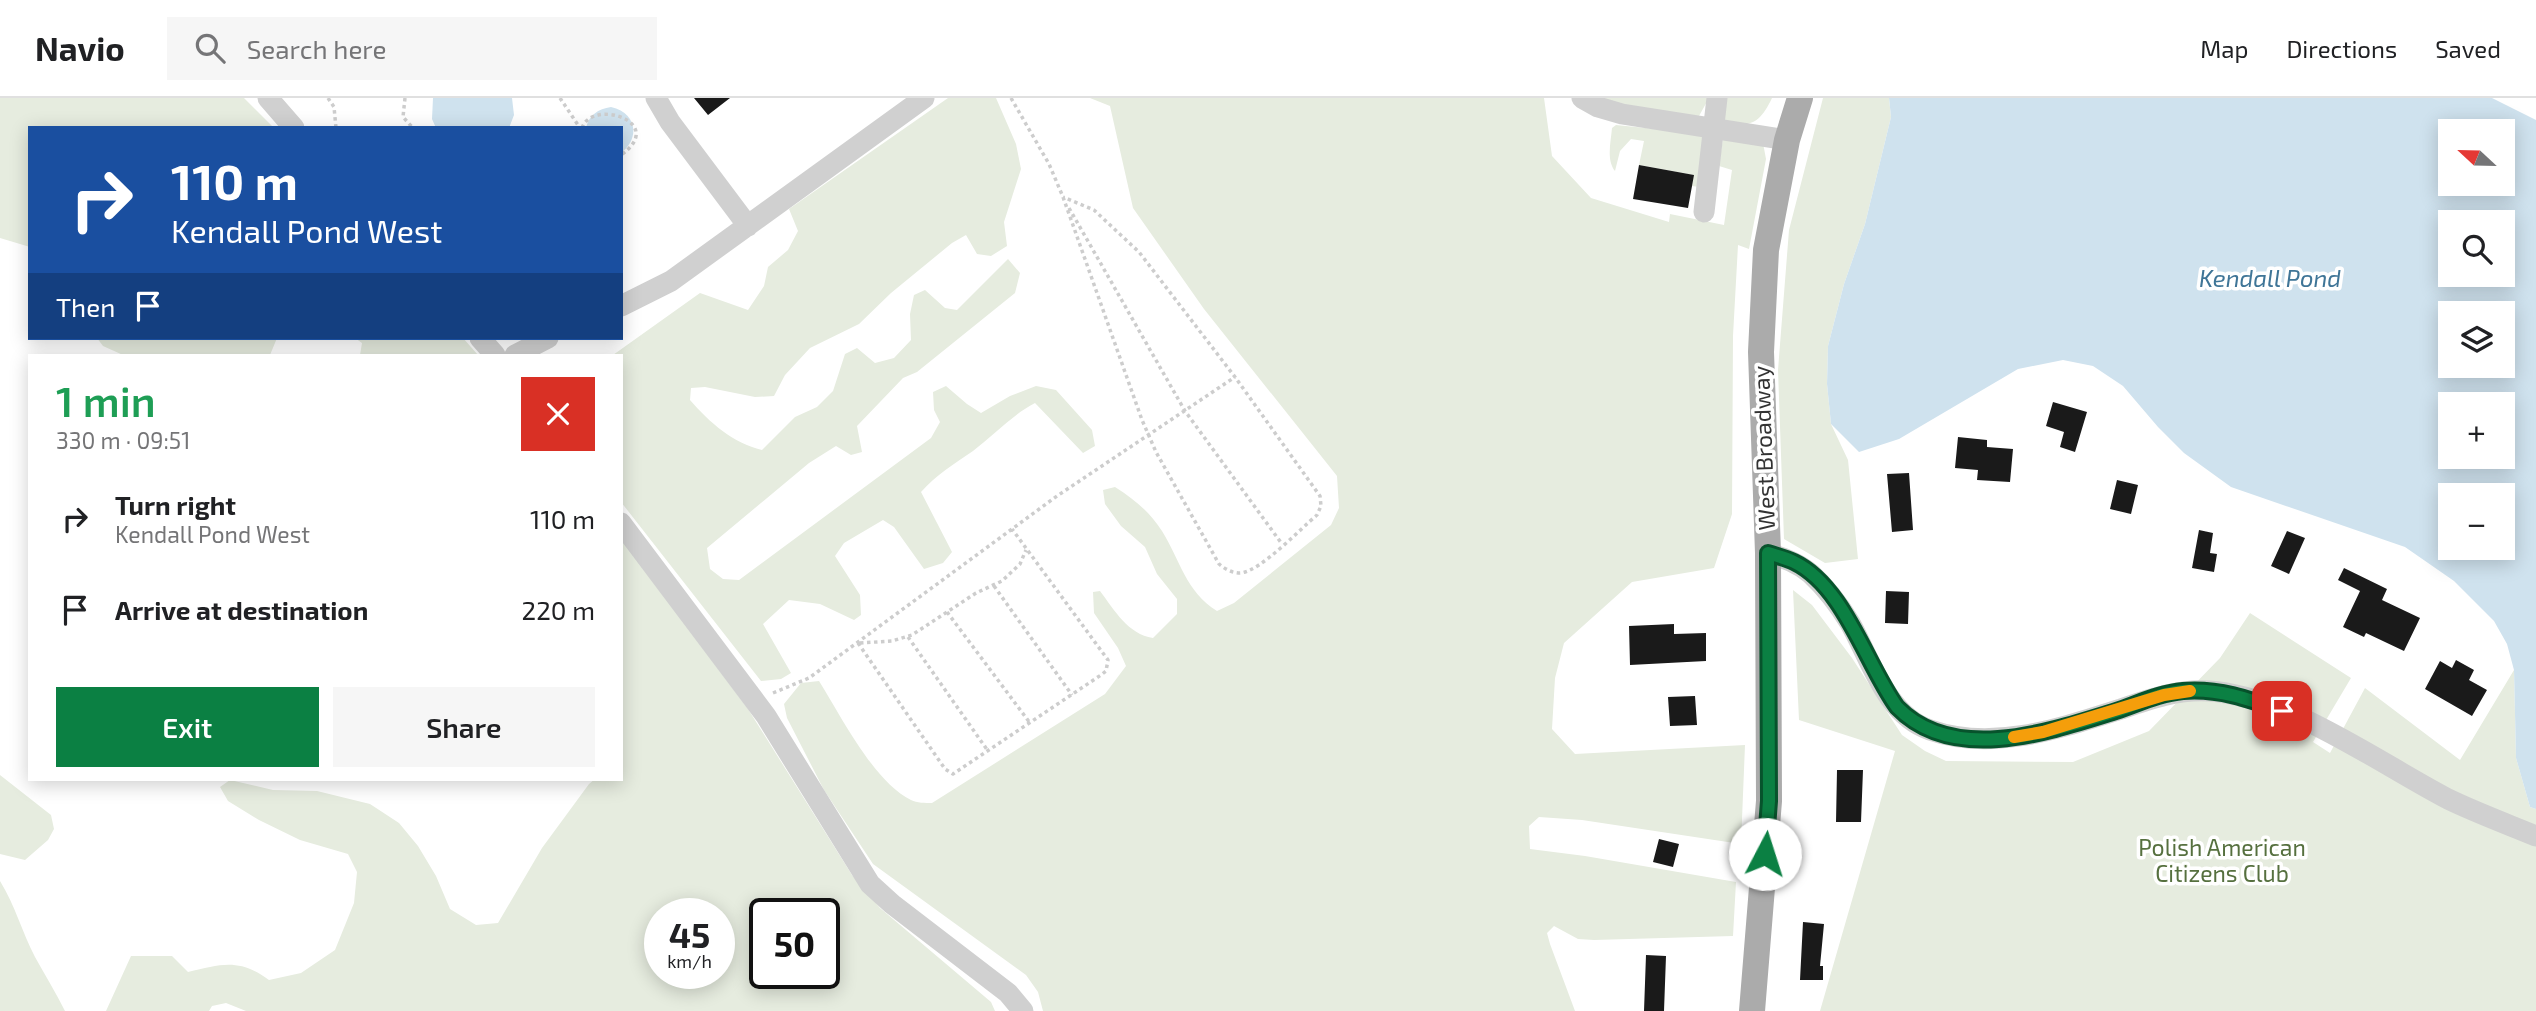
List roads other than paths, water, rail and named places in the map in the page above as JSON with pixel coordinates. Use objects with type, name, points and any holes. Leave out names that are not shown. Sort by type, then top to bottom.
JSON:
[{"type":"main road","name":"West Broadway","points":[[1752,1011],[1769,801],[1768,553],[1761,352],[1766,250],[1787,140],[1800,98]]},
{"type":"street","points":[[268,98],[292,126]]},
{"type":"street","points":[[656,98],[670,122],[748,226]]},
{"type":"street","points":[[623,305],[671,281],[924,98]]},
{"type":"street","points":[[1582,98],[1598,107],[1622,114],[1787,140]]},
{"type":"street","points":[[1703,212],[1717,98]]},
{"type":"street","points":[[482,340],[494,354]]},
{"type":"street","points":[[517,354],[544,340]]},
{"type":"street","points":[[623,526],[756,702],[870,884],[1008,993],[1023,1011]]},
{"type":"street","points":[[1768,553],[1795,562],[1826,589],[1850,624],[1889,695],[1907,717],[1925,729],[1952,736],[2015,737],[2043,732],[2180,691],[2230,694],[2308,723],[2449,799],[2536,836]]},
{"type":"water","points":[[433,98],[512,98],[514,115],[510,126],[435,126],[432,119]]},
{"type":"water","name":"Kendall Pond","points":[[1889,98],[2492,98],[2536,120],[2536,809],[2530,807],[2516,758],[2514,670],[2507,644],[2494,621],[2454,581],[2405,547],[2231,487],[2184,453],[2123,386],[2093,366],[2063,360],[2018,369],[1899,439],[1859,452],[1831,424],[1827,384],[1828,346],[1844,284],[1865,224],[1891,117]]},
{"type":"water","points":[[611,107],[619,110],[626,114],[633,126],[631,140],[623,151],[623,126],[587,126],[595,113]]},
{"type":"park label","name":"Polish American Citizens Club","points":[[2222,861]]}]
